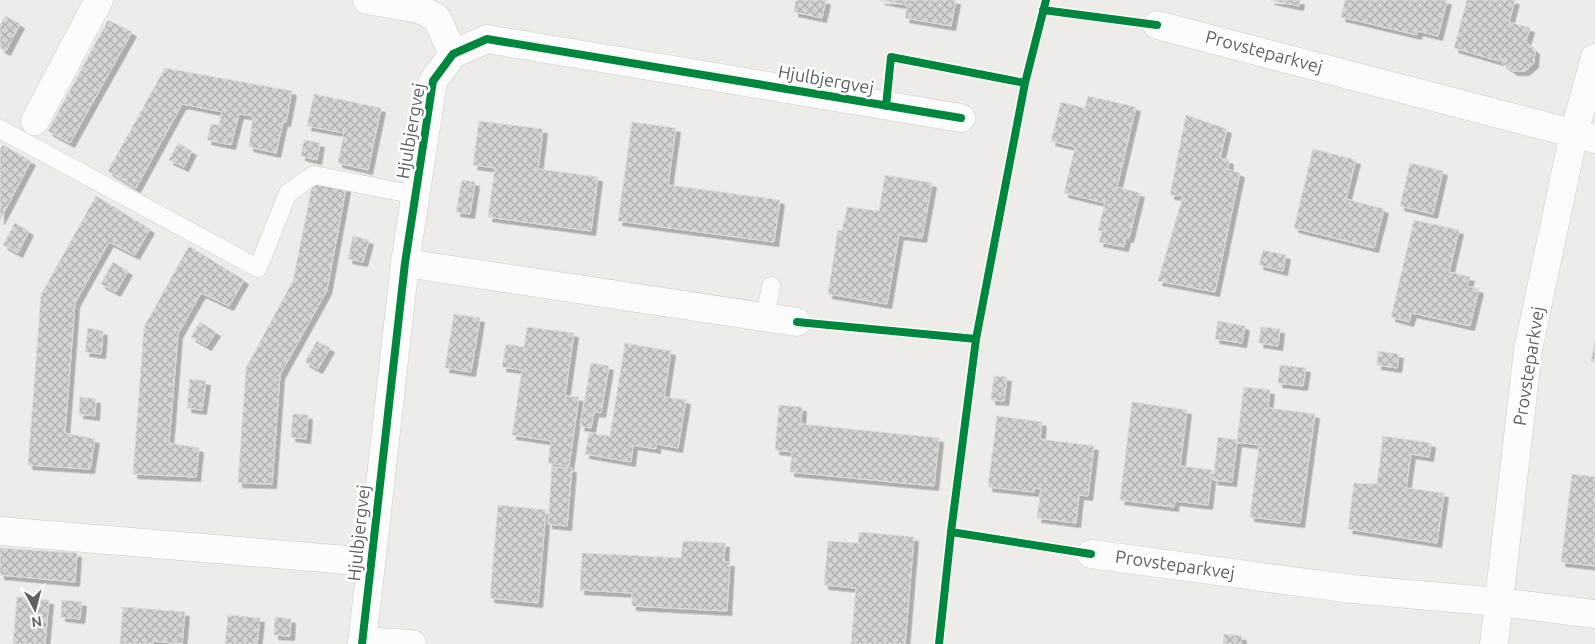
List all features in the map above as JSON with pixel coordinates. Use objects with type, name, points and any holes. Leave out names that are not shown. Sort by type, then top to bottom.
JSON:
[{"type":"street","points":[[35,120],[99,0]]},
{"type":"street","points":[[367,0],[419,9],[437,18],[453,54]]},
{"type":"street","name":"Provsteparkvej","points":[[1157,25],[1585,136]]},
{"type":"street","name":"Hjulbjergvej","points":[[412,644],[362,642],[405,263],[433,81],[453,54],[487,39],[961,118]]},
{"type":"street","name":"Provsteparkvej","points":[[1494,644],[1528,350],[1585,136],[1595,58]]},
{"type":"street","points":[[405,263],[797,322]]},
{"type":"street","name":"Hjulbjergvej","points":[[0,531],[371,562]]},
{"type":"street","name":"Provsteparkvej","points":[[1091,554],[1352,589],[1498,602],[1595,614]]},
{"type":"lane","points":[[0,129],[258,268],[288,193],[314,175],[416,196]]},
{"type":"lane","points":[[765,317],[771,286]]},
{"type":"building","points":[[796,0],[826,0],[822,18],[794,12]]},
{"type":"building","points":[[880,0],[956,0],[951,26],[905,18],[907,5]]},
{"type":"building","points":[[1270,0],[1300,0],[1299,6]]},
{"type":"building","points":[[1345,0],[1447,0],[1438,36],[1418,31],[1417,35],[1341,17]]},
{"type":"building","points":[[1467,0],[1515,0],[1509,22],[1530,28],[1526,41],[1535,50],[1534,63],[1525,71],[1513,71],[1503,64],[1500,56],[1499,61],[1454,48]]},
{"type":"building","points":[[5,16],[20,24],[6,51],[0,48],[0,26]]},
{"type":"building","points":[[108,20],[132,32],[70,143],[48,131]]},
{"type":"building","points":[[165,68],[292,91],[286,122],[283,122],[276,153],[249,147],[253,116],[239,114],[231,145],[207,140],[211,124],[219,125],[222,112],[182,104],[136,188],[108,171]]},
{"type":"building","points":[[314,94],[381,108],[368,170],[338,163],[344,133],[307,126]]},
{"type":"building","points":[[1088,96],[1136,107],[1117,187],[1140,193],[1129,238],[1126,238],[1124,247],[1099,242],[1102,231],[1098,230],[1105,203],[1064,193],[1075,147],[1051,141],[1061,102],[1085,108]]},
{"type":"building","points":[[1186,115],[1227,129],[1220,158],[1229,160],[1228,169],[1240,173],[1215,292],[1158,281],[1183,196],[1170,195]]},
{"type":"building","points":[[479,121],[543,129],[538,169],[598,177],[591,231],[488,217],[495,168],[473,165]]},
{"type":"building","points":[[632,122],[676,128],[668,185],[780,200],[774,242],[618,221]]},
{"type":"building","points":[[304,140],[320,143],[317,160],[301,156]]},
{"type":"building","points":[[178,143],[192,151],[184,167],[169,160]]},
{"type":"building","points":[[3,145],[31,161],[0,220],[0,150]]},
{"type":"building","points":[[1313,149],[1356,160],[1346,199],[1384,209],[1374,248],[1294,228]]},
{"type":"building","points":[[1410,163],[1443,171],[1433,214],[1400,206]]},
{"type":"building","points":[[885,175],[932,183],[922,238],[899,235],[887,304],[828,294],[838,230],[842,231],[847,207],[879,211]]},
{"type":"building","points":[[462,180],[475,182],[470,214],[456,212]]},
{"type":"building","points":[[313,181],[346,188],[327,290],[280,375],[272,484],[238,483],[246,368],[293,281]]},
{"type":"building","points":[[96,196],[150,229],[135,255],[109,242],[75,303],[65,433],[95,439],[90,469],[28,465],[41,295]]},
{"type":"building","points":[[1414,220],[1459,230],[1449,272],[1470,277],[1467,286],[1479,289],[1470,326],[1412,313],[1409,322],[1391,317]]},
{"type":"building","points":[[15,223],[29,231],[18,253],[3,245]]},
{"type":"building","points":[[353,236],[369,240],[363,262],[348,259]]},
{"type":"building","points":[[189,246],[244,280],[229,306],[201,293],[178,334],[169,443],[199,448],[196,477],[133,474],[144,327]]},
{"type":"building","points":[[1263,250],[1286,255],[1283,271],[1259,265]]},
{"type":"building","points":[[113,262],[128,271],[116,292],[101,284]]},
{"type":"building","points":[[454,314],[480,318],[471,372],[445,368]]},
{"type":"building","points":[[1218,321],[1245,326],[1242,343],[1215,339]]},
{"type":"building","points":[[200,322],[216,332],[207,346],[191,337]]},
{"type":"building","points":[[527,327],[574,333],[565,396],[579,397],[569,466],[548,463],[551,441],[512,435],[522,370],[502,367],[506,344],[524,347]]},
{"type":"building","points":[[1261,327],[1280,329],[1278,346],[1259,343]]},
{"type":"building","points":[[88,328],[103,331],[101,354],[85,352]]},
{"type":"building","points":[[1595,340],[1595,362],[1591,361]]},
{"type":"building","points":[[317,341],[330,348],[318,369],[305,362]]},
{"type":"building","points":[[625,343],[671,351],[664,397],[686,400],[678,448],[656,444],[656,449],[633,445],[631,462],[585,454],[589,433],[610,436]]},
{"type":"building","points":[[1378,351],[1399,354],[1397,368],[1377,365]]},
{"type":"building","points":[[591,363],[609,366],[601,413],[594,412],[591,428],[580,426]]},
{"type":"building","points":[[1280,365],[1306,368],[1303,386],[1278,383]]},
{"type":"building","points":[[994,376],[1007,377],[1004,401],[991,400]]},
{"type":"building","points":[[190,379],[206,381],[202,410],[187,408]]},
{"type":"building","points":[[1244,387],[1270,390],[1268,408],[1315,414],[1300,523],[1250,517],[1259,445],[1237,442],[1232,482],[1213,480],[1218,437],[1237,440]]},
{"type":"building","points":[[80,397],[96,399],[95,416],[79,414]]},
{"type":"building","points":[[1132,402],[1187,410],[1180,466],[1212,470],[1208,505],[1175,501],[1174,507],[1120,500]]},
{"type":"building","points":[[779,405],[802,407],[801,424],[939,438],[934,486],[790,472],[792,452],[775,450]]},
{"type":"building","points":[[293,414],[308,415],[306,439],[291,437]]},
{"type":"building","points":[[997,416],[1042,422],[1040,439],[1094,446],[1088,496],[1079,495],[1076,523],[1037,518],[1041,489],[1035,488],[1034,492],[988,487]]},
{"type":"building","points":[[1383,436],[1431,443],[1429,457],[1411,454],[1406,488],[1444,493],[1437,543],[1348,529],[1354,483],[1377,484]]},
{"type":"building","points":[[552,467],[572,468],[567,526],[548,524]]},
{"type":"building","points":[[1572,474],[1595,477],[1595,566],[1561,562]]},
{"type":"building","points":[[498,505],[546,510],[538,603],[490,598]]},
{"type":"building","points":[[859,532],[914,537],[905,644],[851,644],[856,588],[824,585],[828,541],[858,543]]},
{"type":"building","points":[[683,541],[725,543],[724,562],[730,562],[727,611],[632,606],[632,593],[580,590],[582,553],[681,558]]},
{"type":"building","points":[[0,548],[77,553],[75,582],[0,575]]},
{"type":"building","points":[[17,597],[49,600],[45,644],[13,644]]},
{"type":"building","points":[[62,600],[82,602],[80,619],[61,617]]},
{"type":"building","points":[[123,607],[185,612],[182,644],[153,641],[153,644],[120,644]]},
{"type":"building","points":[[228,615],[260,618],[257,644],[225,644]]},
{"type":"building","points":[[275,617],[291,619],[290,636],[274,635]]},
{"type":"building","points":[[1224,634],[1242,636],[1241,644],[1223,644]]},
{"type":"cycle path","points":[[939,644],[951,532],[976,339],[1025,83],[1046,0]]},
{"type":"cycle path","points":[[1043,10],[1157,25]]},
{"type":"cycle path","points":[[362,644],[405,263],[433,81],[453,54],[487,39],[961,118]]},
{"type":"cycle path","points":[[886,106],[891,57],[1025,83]]},
{"type":"cycle path","points":[[797,322],[976,339]]},
{"type":"cycle path","points":[[951,532],[1091,554]]}]
